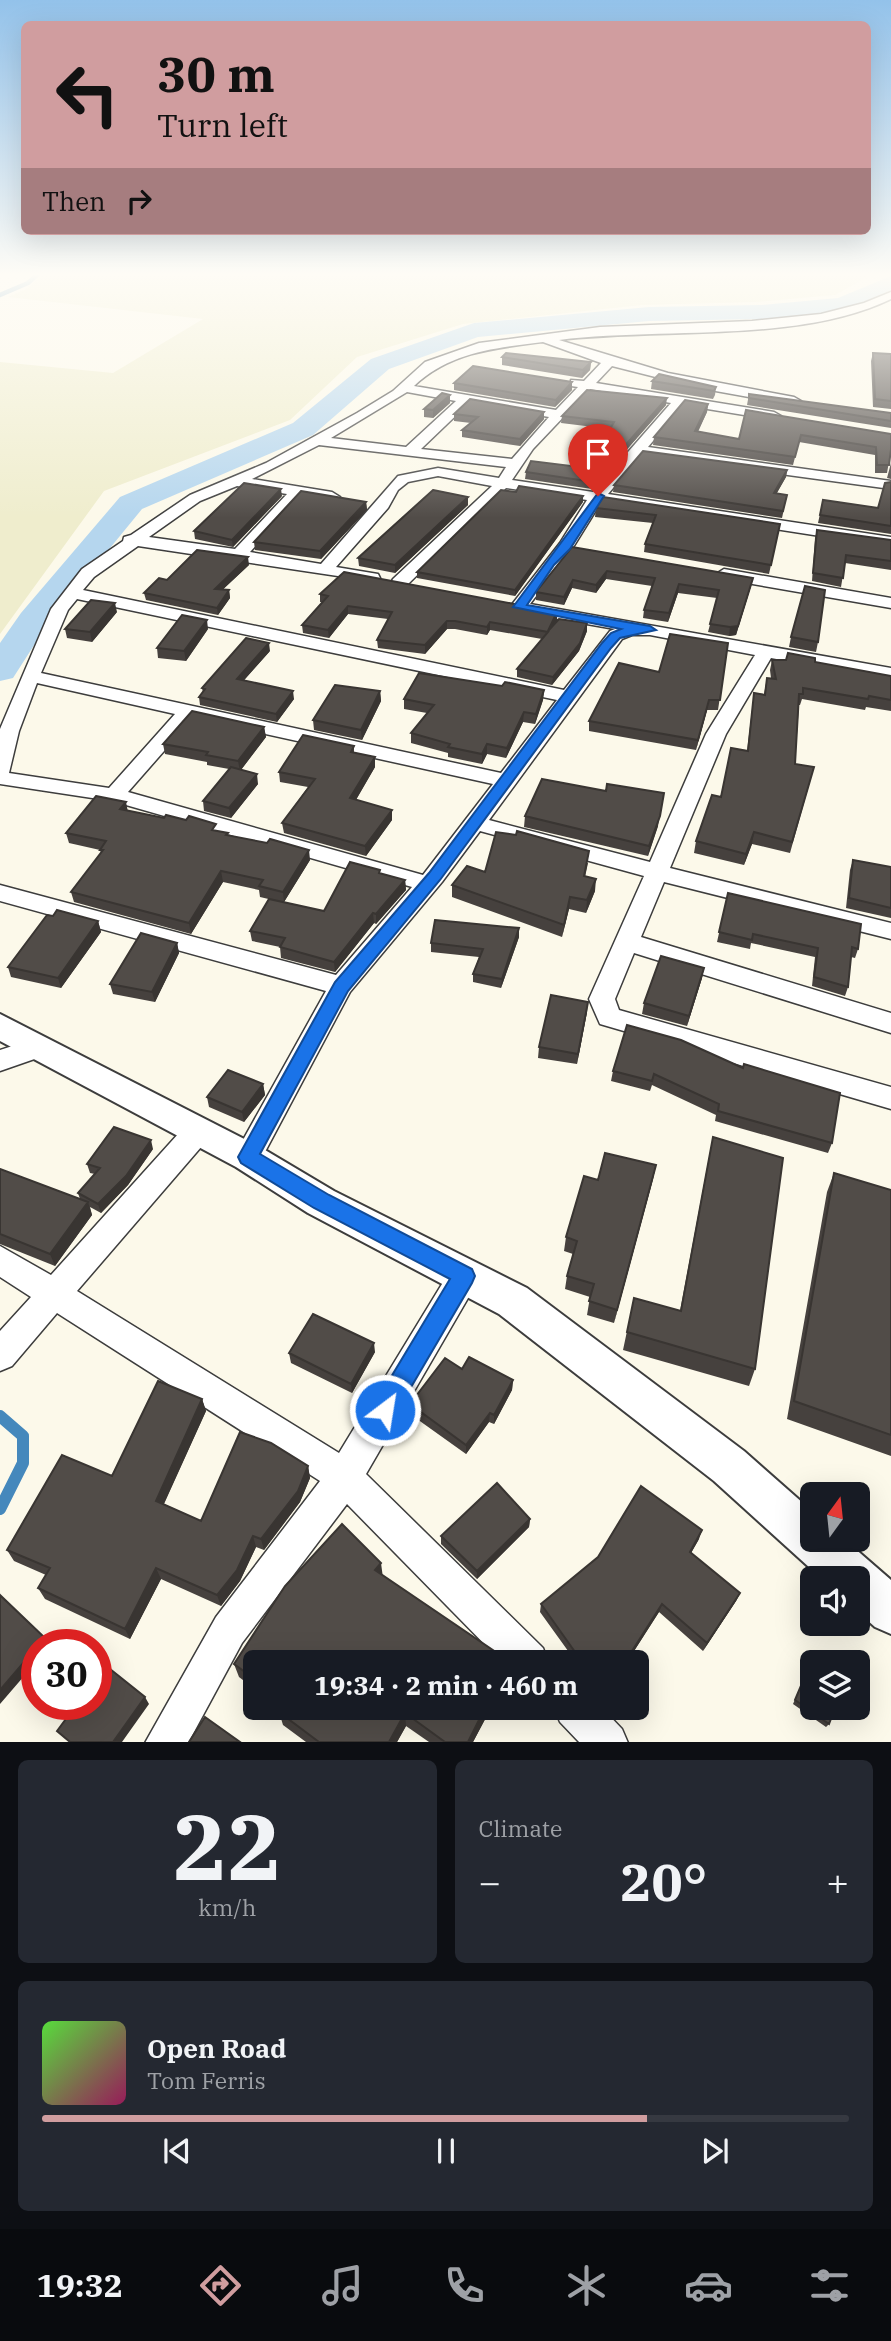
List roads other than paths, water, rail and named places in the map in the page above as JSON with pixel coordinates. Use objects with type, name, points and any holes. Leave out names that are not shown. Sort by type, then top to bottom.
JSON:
[{"type":"street","points":[[0,771],[9,731],[30,676],[60,609],[88,573],[130,540],[195,498],[317,441],[404,388],[429,365],[456,355]]},
{"type":"street","points":[[591,355],[678,379],[804,403]]},
{"type":"street","points":[[440,361],[467,365]]},
{"type":"street","points":[[399,583],[503,483],[558,414],[609,362]]},
{"type":"street","points":[[559,380],[790,419]]},
{"type":"street","points":[[404,388],[558,414]]},
{"type":"street","points":[[409,452],[466,399]]},
{"type":"street","points":[[513,606],[550,563],[573,547],[598,496],[680,401]]},
{"type":"street","points":[[317,441],[516,464]]},
{"type":"street","points":[[638,450],[891,485]]},
{"type":"street","points":[[326,568],[383,505],[392,488],[418,474],[438,472],[891,542]]},
{"type":"street","points":[[236,481],[383,505]]},
{"type":"street","points":[[239,554],[298,491]]},
{"type":"street","points":[[130,540],[326,568],[426,589]]},
{"type":"street","points":[[709,572],[891,603]]},
{"type":"street","points":[[72,593],[569,696]]},
{"type":"street","points":[[513,606],[891,674]]},
{"type":"street","points":[[248,1157],[341,986],[428,884],[616,635],[629,630],[650,630]]},
{"type":"street","points":[[766,651],[716,734],[602,999],[609,1017],[891,1098]]},
{"type":"street","points":[[30,676],[507,781]]},
{"type":"street","points":[[114,795],[189,710]]},
{"type":"street","points":[[0,778],[114,795],[428,884]]},
{"type":"street","points":[[475,823],[891,931]]},
{"type":"street","points":[[0,893],[341,986]]},
{"type":"street","points":[[627,942],[891,1023]]},
{"type":"street","points":[[0,1026],[37,1048],[248,1157],[321,1202],[513,1301],[550,1326],[729,1466],[840,1566]]},
{"type":"street","points":[[0,1061],[37,1048]]},
{"type":"street","points":[[0,1355],[55,1296],[198,1131]]},
{"type":"street","points":[[0,1260],[345,1477],[516,1650]]},
{"type":"street","points":[[165,1742],[229,1630],[345,1477],[464,1276]]},
{"type":"street","points":[[870,1592],[891,1611]]},
{"type":"street","points":[[586,1720],[608,1742]]},
{"type":"waterway","points":[[0,670],[33,620],[131,503],[303,429],[380,364],[404,355]]},
{"type":"waterway","points":[[0,1416],[23,1436],[23,1463],[0,1509]]}]
